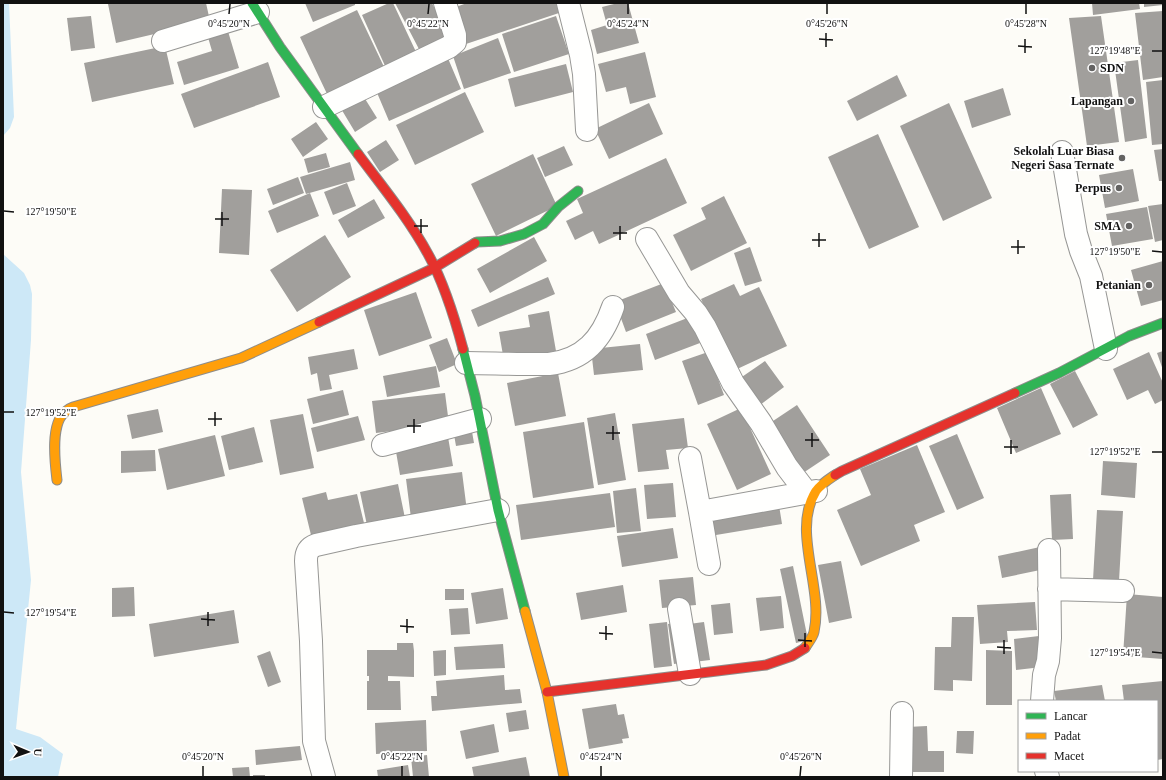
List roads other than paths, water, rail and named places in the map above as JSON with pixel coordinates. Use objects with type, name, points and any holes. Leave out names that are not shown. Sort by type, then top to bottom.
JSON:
[{"type":"main road","points":[[255,8],[280,47],[410,225],[428,254],[434,268],[460,337],[480,419],[498,510],[547,692],[564,777]]},
{"type":"main road","points":[[57,480],[54,453],[57,425],[64,412],[73,407],[241,358],[434,268],[478,242],[500,241],[524,234],[543,224],[558,207],[578,191]]},
{"type":"main road","points":[[547,692],[766,665],[788,658],[804,649],[814,635],[816,623],[813,581],[806,528],[811,491],[842,471],[1059,373],[1129,336],[1163,323]]},
{"type":"street","points":[[324,107],[449,47],[455,42],[455,34],[445,3]]},
{"type":"street","points":[[568,3],[581,55],[584,74],[587,130]]},
{"type":"street","points":[[163,41],[255,8]]},
{"type":"street","points":[[1062,152],[1076,234],[1091,276],[1106,348]]},
{"type":"street","points":[[647,239],[679,293],[696,313],[705,327],[733,383],[761,423],[787,467],[811,491]]},
{"type":"street","points":[[466,363],[548,364],[565,361],[582,353],[595,341],[607,324],[613,307]]},
{"type":"street","points":[[383,444],[480,419]]},
{"type":"street","points":[[690,458],[709,564]]},
{"type":"street","points":[[700,512],[811,491]]},
{"type":"street","points":[[324,777],[314,738],[311,641],[306,561],[308,551],[311,547],[316,545],[356,536],[498,510]]},
{"type":"street","points":[[1042,700],[1044,675],[1048,661],[1050,638],[1049,550]]},
{"type":"street","points":[[1049,589],[1123,591]]},
{"type":"street","points":[[679,609],[690,674]]},
{"type":"street","points":[[901,777],[902,713]]},
{"type":"water","points":[[3,3],[9,3],[14,117],[10,128],[3,136]]},
{"type":"water","points":[[3,254],[24,273],[30,285],[32,294],[31,340],[21,472],[31,580],[16,729],[40,737],[63,754],[58,777],[3,777]]},
{"type":"place","name":"SDN","points":[[1092,68]]},
{"type":"place","name":"Lapangan","points":[[1131,101]]},
{"type":"place","name":"Sekolah Luar Biasa Negeri Sasa Ternate","points":[[1122,158]]},
{"type":"place","name":"Perpus","points":[[1119,188]]},
{"type":"place","name":"SMA","points":[[1129,226]]},
{"type":"place","name":"Petanian","points":[[1149,285]]}]
